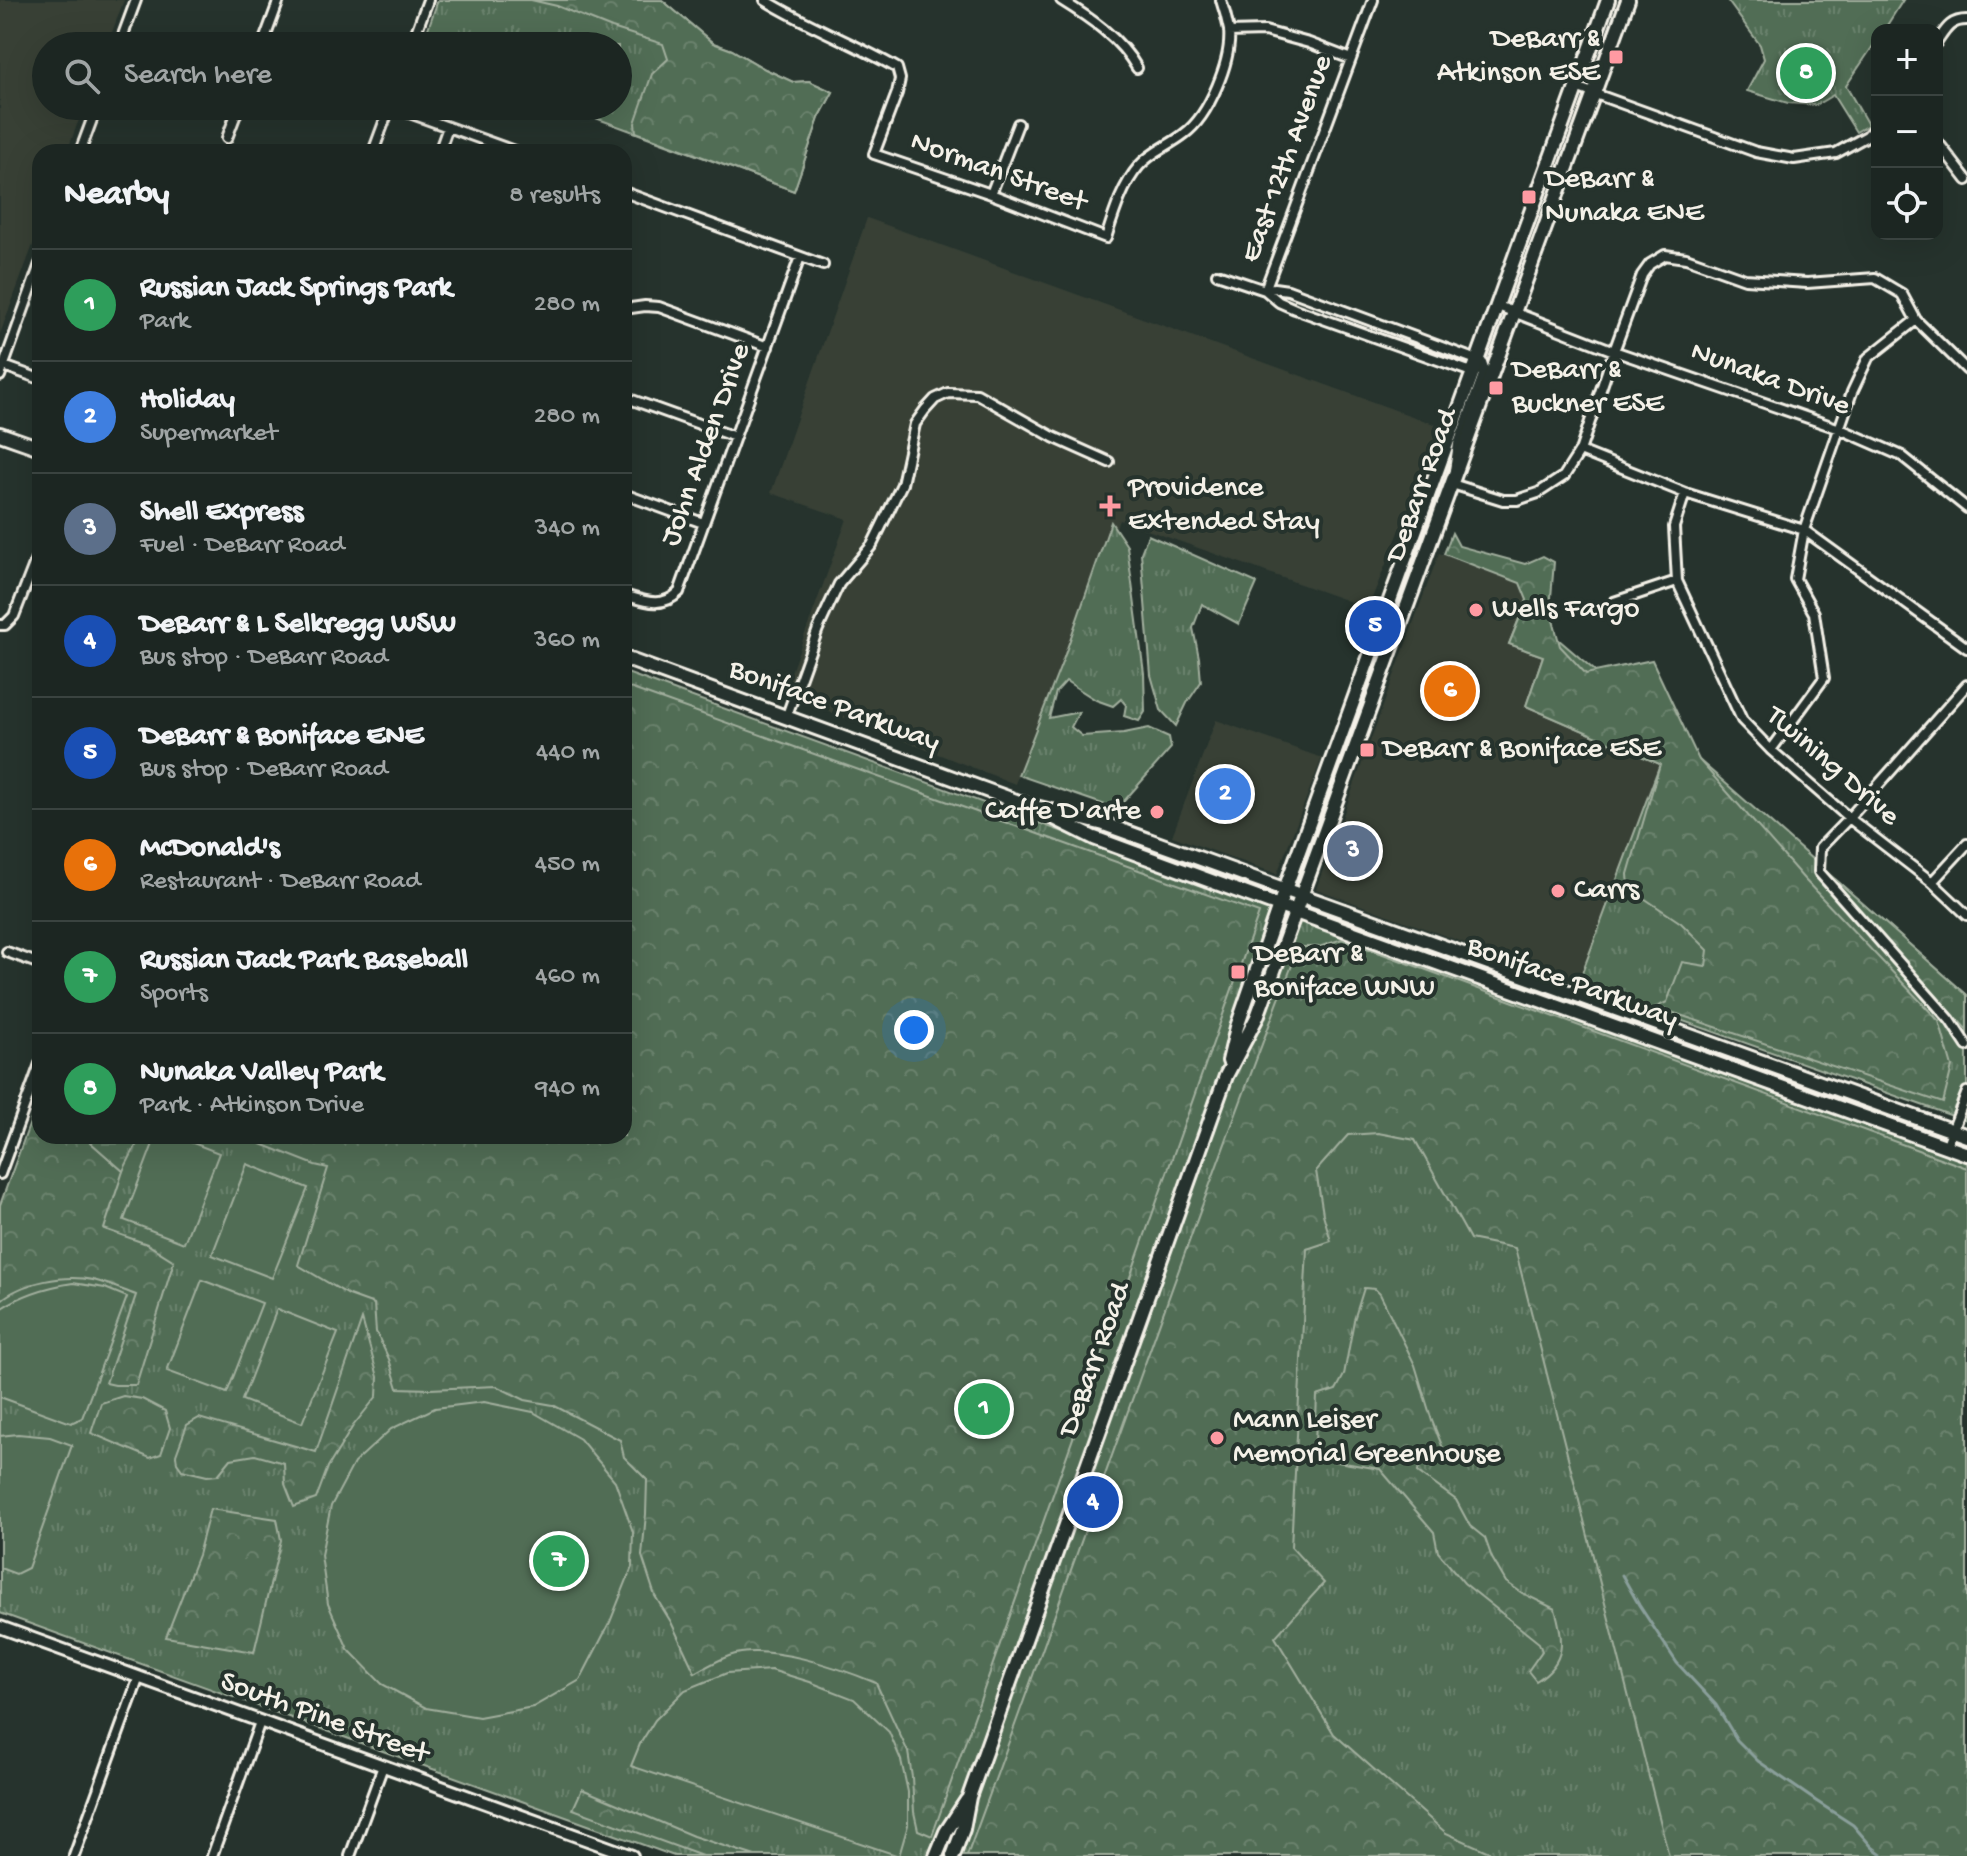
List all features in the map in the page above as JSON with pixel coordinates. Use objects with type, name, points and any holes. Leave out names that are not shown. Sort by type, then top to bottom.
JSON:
[{"type":"main road","name":"DeBarr Road","points":[[953,1856],[963,1829],[969,1797],[1226,1076],[1234,1037],[1279,906],[1426,501],[1479,366],[1608,0]]},
{"type":"main road","name":"DeBarr Road","points":[[1226,1076],[1257,1017],[1628,0]]},
{"type":"main road","points":[[0,434],[32,445]]},
{"type":"main road","points":[[1406,606],[1404,588],[1428,525],[1426,501]]},
{"type":"main road","name":"Boniface Parkway","points":[[632,661],[1027,805],[1104,824],[1967,1136]]},
{"type":"main road","name":"Boniface Parkway","points":[[1027,805],[1094,838],[1967,1154]]},
{"type":"main road","name":"DeBarr Road","points":[[936,1856],[946,1832],[969,1797]]},
{"type":"street","points":[[124,32],[136,0]]},
{"type":"street","points":[[267,32],[279,0]]},
{"type":"street","points":[[416,32],[428,0]]},
{"type":"street","name":"Norman Street","points":[[765,0],[897,68],[900,79],[897,93],[874,154],[1106,238],[1116,206],[1138,167],[1154,151],[1183,135],[1209,104],[1219,81],[1229,32]]},
{"type":"street","points":[[1221,0],[1229,32],[1265,31],[1351,59]]},
{"type":"street","name":"East 12th Avenue","points":[[1265,290],[1373,0]]},
{"type":"street","points":[[1067,1],[1111,35],[1128,52],[1137,68]]},
{"type":"street","points":[[1943,32],[1948,24],[1967,20]]},
{"type":"street","points":[[1576,87],[1756,152],[1794,159],[1836,153],[1871,132]]},
{"type":"street","points":[[83,144],[92,120]]},
{"type":"street","points":[[227,138],[234,120]]},
{"type":"street","points":[[376,144],[385,120]]},
{"type":"street","points":[[429,120],[495,144]]},
{"type":"street","points":[[991,194],[1018,124]]},
{"type":"street","points":[[442,144],[448,127]]},
{"type":"street","points":[[1943,149],[1967,180]]},
{"type":"street","points":[[632,195],[823,265]]},
{"type":"street","points":[[1479,366],[1458,444],[1452,484],[1503,500],[1517,500],[1538,493],[1564,476],[1580,451],[1642,275],[1650,264],[1665,255],[1686,258],[1745,279],[1807,283],[1875,278],[1902,294],[1916,320],[1967,370]]},
{"type":"street","name":"John Alden Drive","points":[[632,597],[662,603],[679,592],[800,257]]},
{"type":"street","points":[[1217,274],[1265,290],[1279,302],[1295,309],[1466,370],[1479,366],[1502,346]]},
{"type":"street","points":[[0,376],[32,287]]},
{"type":"street","points":[[1265,290],[1288,290],[1479,366]]},
{"type":"street","name":"Nunaka Drive","points":[[1498,306],[1614,351],[1840,429],[1902,456],[1967,508]]},
{"type":"street","points":[[632,308],[659,307],[768,347]]},
{"type":"street","points":[[1771,750],[1824,678],[1814,613],[1795,579],[1804,530],[1852,392],[1868,358],[1916,320]]},
{"type":"street","points":[[4,366],[32,376]]},
{"type":"street","points":[[786,718],[818,629],[839,584],[872,545],[902,484],[915,424],[935,399],[948,393],[977,394],[1053,437],[1109,462]]},
{"type":"street","points":[[632,400],[735,437]]},
{"type":"street","points":[[1580,451],[1685,493],[1804,530],[1967,648]]},
{"type":"street","name":"Twining Drive","points":[[1685,493],[1674,527],[1677,581],[1742,720],[1771,750],[1849,818],[1932,882],[1967,915]]},
{"type":"street","points":[[632,497],[703,523]]},
{"type":"street","points":[[0,625],[5,625],[14,616],[32,566]]},
{"type":"street","points":[[1614,602],[1677,581]]},
{"type":"street","points":[[1967,685],[1820,848],[1819,872],[1950,1020],[1967,1046]]},
{"type":"street","points":[[1932,882],[1967,844]]},
{"type":"street","points":[[7,952],[32,961]]},
{"type":"street","points":[[0,1174],[32,1086]]},
{"type":"street","points":[[1946,1147],[1967,1092]]},
{"type":"street","name":"South Pine Street","points":[[0,1627],[632,1856]]},
{"type":"street","points":[[74,1856],[139,1677]]},
{"type":"street","points":[[212,1856],[260,1722]]},
{"type":"street","points":[[350,1856],[383,1766]]},
{"type":"shaded area","points":[[0,0],[124,0],[112,32],[32,32],[32,120],[79,120],[70,144],[32,144],[32,248],[0,334]]},
{"type":"shaded area","name":"Providence Extended Stay","points":[[867,218],[1442,427],[1368,608],[1119,520],[1015,784],[783,694],[847,519],[771,493]]},
{"type":"shaded area","points":[[1439,553],[1519,583],[1543,656],[1526,706],[1661,764],[1578,984],[1316,889]]},
{"type":"shaded area","points":[[1216,720],[1322,758],[1277,874],[1172,836]]},
{"type":"green space","points":[[438,0],[662,0],[713,43],[793,82],[809,81],[833,92],[819,118],[794,191],[601,120],[632,120],[632,32],[427,32]]},
{"type":"green space","points":[[531,0],[662,0],[713,43],[793,82],[809,81],[833,92],[819,118],[794,191],[636,132],[635,123],[652,74],[668,59],[663,44],[557,6]]},
{"type":"green space","points":[[1727,0],[1903,0],[1888,24],[1871,24],[1871,49],[1846,86],[1868,125],[1856,132],[1833,95],[1816,105],[1788,103],[1747,91],[1764,59],[1760,45]]},
{"type":"green space","points":[[1111,522],[1127,546],[1144,673],[1145,712],[1139,721],[1124,716],[1126,705],[1121,699],[1113,706],[1096,700],[1066,681],[1056,692],[1049,718],[1079,712],[1071,727],[1082,736],[1149,728],[1169,737],[1171,748],[1117,809],[1018,775],[1063,660]]},
{"type":"green space","points":[[1452,533],[1459,546],[1525,564],[1543,556],[1554,562],[1550,609],[1560,646],[1586,674],[1652,660],[1699,760],[1804,879],[1939,1021],[1952,1067],[1943,1103],[1656,1007],[1667,1002],[1682,962],[1706,966],[1708,950],[1681,923],[1629,888],[1628,874],[1660,764],[1526,706],[1543,656],[1509,644],[1527,600],[1520,583],[1444,554]]},
{"type":"green space","points":[[1148,535],[1257,583],[1239,624],[1202,604],[1193,628],[1201,682],[1176,726],[1161,710],[1151,675],[1141,553]]},
{"type":"green space","points":[[1523,609],[1967,995],[1967,1121],[1578,984],[1660,764],[1526,706],[1543,656],[1509,644]]},
{"type":"green space","points":[[632,675],[1967,1161],[1967,1856],[674,1856],[0,1613],[0,1205],[35,1144],[632,1144]]},
{"type":"green space","points":[[632,689],[1259,913],[932,1836],[918,1830],[908,1752],[876,1683],[823,1664],[763,1652],[729,1656],[695,1673],[655,1596],[642,1556],[647,1480],[624,1457],[620,1440],[553,1405],[525,1400],[496,1386],[398,1388],[376,1332],[374,1304],[349,1295],[298,1265],[328,1168],[261,1144],[632,1144]]},
{"type":"green space","points":[[1835,879],[1967,995],[1967,1030],[1854,906]]},
{"type":"green space","points":[[1342,939],[1967,1168],[1967,1856],[1669,1856],[1515,1248],[1470,1239],[1415,1140],[1378,1133],[1348,1135],[1316,1171],[1331,1241],[1307,1249],[1291,1547],[1324,1583],[1275,1637],[1334,1734],[1446,1833],[1498,1856],[967,1856],[1299,947],[1319,947]]},
{"type":"green space","points":[[32,1117],[32,1144],[92,1144],[123,1171],[104,1229],[147,1244],[174,1261],[136,1385],[106,1383],[136,1295],[98,1281],[70,1278],[32,1284],[0,1301],[0,1205]]},
{"type":"green space","points":[[92,1144],[137,1144],[123,1171]]},
{"type":"green space","points":[[153,1144],[196,1144],[219,1153],[184,1243],[124,1220]]},
{"type":"green space","points":[[247,1164],[308,1188],[272,1278],[212,1255]]},
{"type":"green space","points":[[202,1280],[262,1303],[227,1393],[167,1371]]},
{"type":"green space","points":[[73,1283],[105,1288],[127,1297],[82,1418],[71,1423],[0,1397],[0,1309],[35,1292]]},
{"type":"green space","points":[[1364,1288],[1375,1289],[1380,1294],[1415,1365],[1445,1453],[1419,1465],[1418,1472],[1456,1500],[1470,1526],[1485,1538],[1506,1582],[1555,1609],[1561,1640],[1558,1658],[1536,1681],[1528,1671],[1542,1651],[1539,1643],[1464,1583],[1438,1552],[1434,1532],[1380,1469],[1332,1461],[1315,1443],[1317,1396],[1336,1390],[1344,1375],[1354,1320]]},
{"type":"green space","points":[[277,1309],[338,1333],[302,1423],[242,1400]]},
{"type":"green space","points":[[362,1319],[378,1377],[377,1396],[353,1426],[328,1467],[316,1499],[294,1507],[285,1484],[284,1463],[255,1455],[231,1459],[218,1475],[207,1476],[182,1470],[176,1455],[187,1425],[199,1418],[316,1452]]},
{"type":"green space","points":[[123,1396],[142,1399],[165,1411],[170,1428],[161,1454],[150,1458],[91,1433],[101,1403]]},
{"type":"green space","points":[[484,1402],[533,1412],[580,1439],[615,1481],[633,1532],[632,1567],[610,1622],[580,1680],[533,1707],[479,1717],[426,1708],[382,1684],[348,1649],[328,1604],[321,1555],[331,1506],[354,1463],[391,1429],[435,1408]]},
{"type":"green space","points":[[0,1436],[50,1437],[72,1445],[28,1568],[16,1574],[0,1568]]},
{"type":"green space","points":[[210,1509],[277,1519],[281,1540],[254,1652],[166,1637],[198,1555]]},
{"type":"green space","points":[[771,1670],[854,1699],[889,1732],[901,1760],[908,1792],[908,1825],[899,1856],[631,1766],[655,1720],[685,1690],[727,1673]]},
{"type":"green space","points":[[582,1789],[693,1836],[755,1856],[702,1856],[573,1809]]},
{"type":"waterway","points":[[1622,1575],[1677,1663],[1716,1705],[1737,1740],[1758,1761],[1853,1825],[1884,1856]]},
{"type":"place","name":"DeBarr & Atkinson ESE","points":[[1616,57]]},
{"type":"place","name":"Nunaka Valley Park","points":[[1806,73]]},
{"type":"place","name":"DeBarr & Nunaka ENE","points":[[1529,197]]},
{"type":"place","name":"DeBarr & Buckner ESE","points":[[1496,388]]},
{"type":"place","name":"Providence Extended Stay","points":[[1110,506]]},
{"type":"place","name":"Wells Fargo","points":[[1476,610]]},
{"type":"place","name":"DeBarr & Boniface ENE","points":[[1375,626]]},
{"type":"place","name":"McDonald's","points":[[1450,691]]},
{"type":"place","name":"DeBarr & Boniface ESE","points":[[1367,750]]},
{"type":"place","name":"Holiday","points":[[1225,794]]},
{"type":"place","name":"Caffe D'arte","points":[[1157,812]]},
{"type":"place","name":"Shell Express","points":[[1353,851]]},
{"type":"place","name":"Carrs","points":[[1558,891]]},
{"type":"place","name":"DeBarr & Boniface WNW","points":[[1238,972]]},
{"type":"place","name":"Russian Jack Springs Park","points":[[984,1409]]},
{"type":"place","name":"Mann Leiser Memorial Greenhouse","points":[[1217,1438]]},
{"type":"place","name":"DeBarr & L Selkregg WSW","points":[[1093,1502]]},
{"type":"place","name":"Russian Jack Park Baseball","points":[[559,1561]]}]
